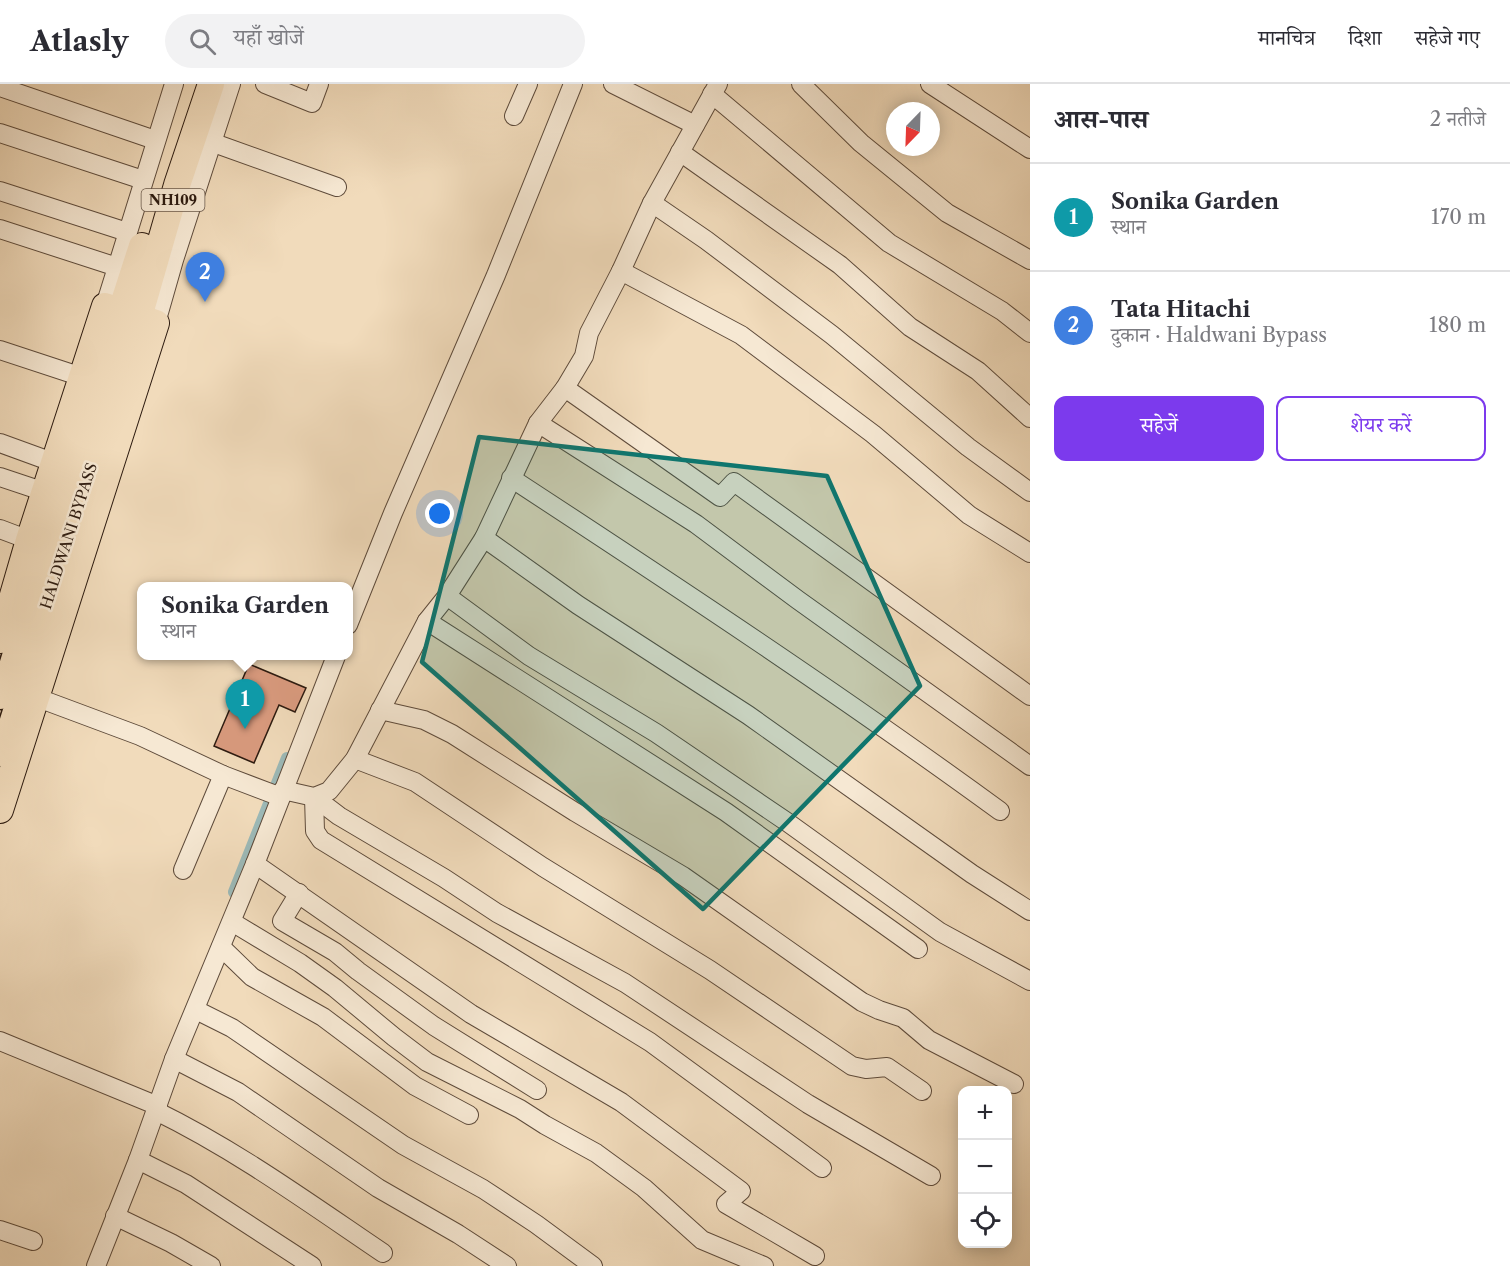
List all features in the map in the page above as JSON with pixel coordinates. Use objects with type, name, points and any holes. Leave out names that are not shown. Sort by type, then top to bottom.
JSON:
[{"type":"highway","name":"NH109","points":[[130,314],[194,84]]},
{"type":"highway","name":"NH109","points":[[130,314],[211,84]]},
{"type":"highway","points":[[0,640],[29,540],[82,377],[130,314]]},
{"type":"highway","points":[[0,810],[38,698],[130,314]]},
{"type":"main road","name":"HALDWANI BYPASS","points":[[0,698],[130,314]]},
{"type":"main road","name":"HALDWANI BYPASS","points":[[0,755],[130,314]]},
{"type":"street","points":[[130,314],[117,267],[174,84]]},
{"type":"street","points":[[130,314],[211,142],[231,84]]},
{"type":"street","points":[[265,84],[312,103],[319,84]]},
{"type":"street","points":[[514,116],[528,84]]},
{"type":"street","points":[[353,613],[496,275],[573,84]]},
{"type":"street","points":[[614,84],[695,125]]},
{"type":"street","points":[[801,84],[861,143],[947,213],[1030,260]]},
{"type":"street","points":[[930,84],[1030,149]]},
{"type":"street","points":[[0,87],[155,140]]},
{"type":"street","points":[[38,698],[140,736],[224,775],[277,793],[314,796],[329,791],[355,759],[427,621],[447,596],[484,538],[538,423],[565,388],[584,356],[589,333],[621,271],[651,203],[715,89],[889,243],[1002,311],[1030,333]]},
{"type":"street","points":[[0,133],[143,180]]},
{"type":"street","points":[[211,142],[337,187]]},
{"type":"street","points":[[680,152],[840,265],[910,327],[978,371],[1030,418]]},
{"type":"street","points":[[0,191],[128,232]]},
{"type":"street","points":[[651,203],[706,240],[832,335],[968,447],[1030,492]]},
{"type":"street","points":[[0,229],[117,267]]},
{"type":"street","points":[[621,271],[741,335],[873,434],[969,515],[1030,554]]},
{"type":"street","points":[[0,350],[82,377]]},
{"type":"street","points":[[565,388],[720,497],[734,482],[1030,696]]},
{"type":"street","points":[[538,423],[696,524],[816,614],[1030,766]]},
{"type":"street","points":[[0,443],[55,463]]},
{"type":"street","points":[[0,477],[45,492]]},
{"type":"street","points":[[511,478],[925,756],[1000,811]]},
{"type":"street","points":[[0,529],[29,540]]},
{"type":"street","points":[[484,538],[578,605],[748,715],[972,874],[1030,911]]},
{"type":"street","points":[[447,596],[521,651],[656,733],[787,822],[940,932],[1030,981]]},
{"type":"street","points":[[427,621],[726,812],[918,949]]},
{"type":"street","points":[[96,1266],[138,1160],[154,1105],[196,1010],[255,864],[277,793],[334,660]]},
{"type":"street","points":[[380,710],[424,720],[452,734],[575,812],[683,876],[862,1002],[903,1018],[929,1040],[1014,1084]]},
{"type":"street","points":[[355,759],[415,782],[543,867],[710,970],[852,1066],[866,1069],[887,1067],[922,1091]]},
{"type":"street","points":[[183,870],[224,775]]},
{"type":"street","points":[[314,796],[315,831],[321,840],[650,1042],[822,1168]]},
{"type":"street","points":[[314,796],[339,816],[444,878],[497,913],[625,983],[808,1104],[931,1176]]},
{"type":"street","points":[[255,864],[471,1014],[621,1102],[741,1191],[726,1204],[814,1256]]},
{"type":"street","points":[[299,893],[282,921],[335,952],[434,1026],[537,1090]]},
{"type":"street","points":[[231,922],[300,963],[335,988],[427,1062],[520,1109],[596,1153],[644,1188],[702,1240],[764,1266]]},
{"type":"street","points":[[221,948],[252,977],[323,1017],[408,1083],[469,1115]]},
{"type":"street","points":[[196,1010],[232,1028],[403,1145],[483,1190],[536,1224],[593,1266]]},
{"type":"street","points":[[0,1041],[154,1105],[279,1182],[383,1253]]},
{"type":"street","points":[[174,1059],[238,1092],[378,1188],[458,1234],[507,1266]]},
{"type":"street","points":[[138,1160],[186,1184],[312,1266]]},
{"type":"street","points":[[115,1216],[171,1243],[211,1266]]},
{"type":"street","points":[[0,1230],[33,1240]]},
{"type":"highlighted area","points":[[479,437],[827,476],[920,686],[703,909],[422,662]]},
{"type":"building","points":[[249,664],[306,688],[295,712],[279,705],[254,763],[214,746]]},
{"type":"waterway","points":[[234,892],[287,758]]},
{"type":"place","name":"Tata Hitachi","points":[[205,302]]},
{"type":"place","name":"Sonika Garden","points":[[245,729]]}]
